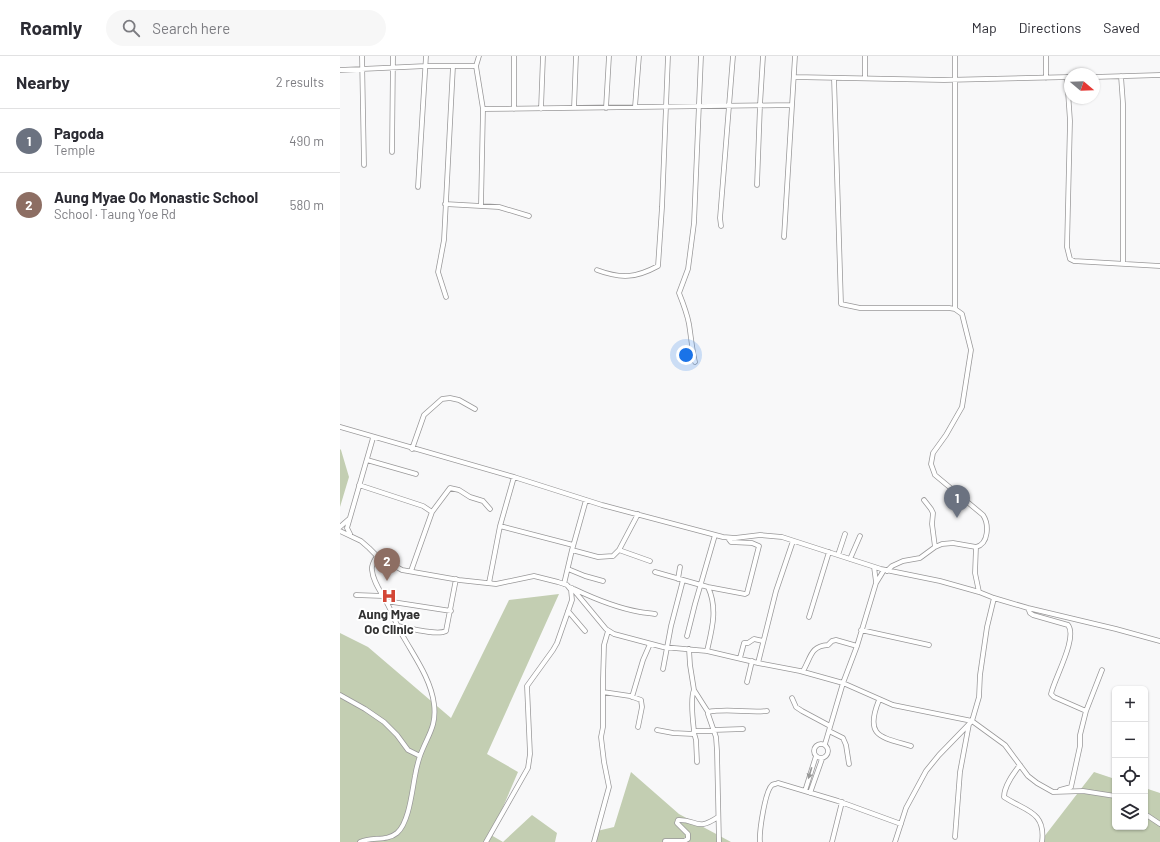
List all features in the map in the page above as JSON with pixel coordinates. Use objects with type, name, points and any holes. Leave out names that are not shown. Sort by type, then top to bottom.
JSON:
[{"type":"street","points":[[362,56],[364,164]]},
{"type":"street","points":[[392,152],[393,56]]},
{"type":"street","points":[[418,187],[426,56]]},
{"type":"street","points":[[479,56],[476,66],[483,109],[481,205]]},
{"type":"street","points":[[514,56],[514,109]]},
{"type":"street","points":[[541,109],[543,56]]},
{"type":"street","points":[[574,108],[576,56]]},
{"type":"street","points":[[606,108],[609,56]]},
{"type":"street","points":[[635,107],[639,56]]},
{"type":"street","points":[[598,270],[611,275],[633,276],[646,273],[658,266],[668,56]]},
{"type":"street","points":[[696,362],[692,349],[689,324],[679,293],[688,269],[694,223],[701,56]]},
{"type":"street","points":[[721,226],[720,218],[733,56]]},
{"type":"street","points":[[757,186],[763,56]]},
{"type":"street","points":[[784,237],[795,56]]},
{"type":"street","points":[[865,56],[865,78]]},
{"type":"street","points":[[955,56],[956,309]]},
{"type":"street","points":[[1046,56],[1046,78]]},
{"type":"street","points":[[340,70],[426,66],[476,66]]},
{"type":"street","points":[[446,297],[438,272],[444,240],[453,66]]},
{"type":"street","points":[[1100,77],[1160,75]]},
{"type":"street","points":[[1121,76],[1123,264]]},
{"type":"street","points":[[794,77],[955,80],[1064,77]]},
{"type":"street","points":[[810,792],[822,758],[825,758],[829,752],[825,744],[830,726],[842,683],[857,646],[876,583],[885,570],[903,561],[920,558],[934,547],[953,543],[976,547],[980,546],[984,542],[987,524],[983,515],[935,476],[931,464],[933,453],[946,435],[962,407],[971,350],[962,314],[956,309],[860,308],[841,304],[834,78]]},
{"type":"street","points":[[1069,104],[1067,247],[1070,259],[1074,261],[1160,266]]},
{"type":"street","points":[[483,109],[792,105]]},
{"type":"street","points":[[445,204],[499,207],[528,216]]},
{"type":"street","points":[[412,449],[424,415],[442,399],[450,398],[459,400],[475,409]]},
{"type":"street","points":[[340,427],[586,500],[715,535],[728,538],[760,536],[782,537],[874,567],[940,581],[1028,608],[1160,641]]},
{"type":"street","points":[[373,438],[347,528],[348,533],[369,548],[377,556],[402,570],[456,579],[496,584],[534,576],[549,579],[564,584],[608,604],[639,612],[655,614]]},
{"type":"street","points":[[367,460],[416,474]]},
{"type":"street","points":[[489,583],[500,526],[514,478]]},
{"type":"street","points":[[359,485],[423,506],[432,512]]},
{"type":"street","points":[[411,571],[432,512],[450,488],[459,490],[470,497],[483,501],[490,509]]},
{"type":"street","points":[[564,584],[586,500]]},
{"type":"street","points":[[924,500],[931,508],[933,513],[932,524],[934,547]]},
{"type":"street","points":[[572,550],[598,557],[613,556],[619,550],[638,514]]},
{"type":"street","points":[[340,527],[351,517]]},
{"type":"street","points":[[500,526],[573,545]]},
{"type":"street","points":[[340,530],[353,537]]},
{"type":"street","points":[[838,555],[845,534]]},
{"type":"street","points":[[687,636],[715,535]]},
{"type":"street","points":[[850,559],[860,536]]},
{"type":"street","points":[[655,572],[708,588],[745,594],[747,593],[759,551],[759,546],[752,543],[731,542],[728,538]]},
{"type":"street","points":[[758,663],[776,591],[793,541]]},
{"type":"street","points":[[976,547],[975,573],[979,592]]},
{"type":"street","points":[[619,550],[650,561]]},
{"type":"street","points":[[809,617],[829,552]]},
{"type":"street","points":[[360,842],[364,840],[391,837],[402,828],[409,808],[420,756],[432,729],[434,715],[434,703],[426,677],[373,578],[373,562],[377,556]]},
{"type":"street","points":[[678,579],[680,567]]},
{"type":"street","points":[[874,567],[876,583]]},
{"type":"street","points":[[568,569],[603,581]]},
{"type":"street","points":[[398,626],[443,632],[446,631],[456,579]]},
{"type":"street","points":[[663,669],[683,580]]},
{"type":"street","points":[[486,842],[528,768],[530,756],[527,686],[553,650],[572,600],[571,587]]},
{"type":"street","points":[[571,587],[608,632],[650,644],[707,651],[803,672],[842,683],[893,706],[970,722],[1005,745],[1028,776],[1053,792],[1083,791],[1112,796]]},
{"type":"street","points":[[707,651],[714,616],[712,600],[708,588]]},
{"type":"street","points":[[356,596],[383,596]]},
{"type":"street","points":[[954,836],[960,772],[970,722],[979,697],[980,674],[986,627],[994,598]]},
{"type":"street","points":[[386,602],[451,611]]},
{"type":"street","points":[[1028,608],[1030,613],[1033,615],[1068,625],[1070,627],[1069,647],[1051,694],[1054,697],[1086,711]]},
{"type":"street","points":[[568,611],[585,631]]},
{"type":"street","points":[[861,630],[929,645]]},
{"type":"street","points":[[594,842],[609,786],[602,744],[604,645],[608,632]]},
{"type":"street","points":[[740,658],[744,643],[748,643],[754,639],[763,642]]},
{"type":"street","points":[[803,672],[814,650],[820,646],[828,645],[832,641],[836,640],[857,646]]},
{"type":"street","points":[[632,697],[643,660],[650,644]]},
{"type":"street","points":[[689,649],[694,690],[708,712],[714,731],[717,751],[719,842]]},
{"type":"street","points":[[748,682],[752,661]]},
{"type":"street","points":[[1053,792],[1071,787],[1080,746],[1080,735],[1086,711],[1102,670]]},
{"type":"street","points":[[694,690],[692,693],[692,699],[697,762]]},
{"type":"street","points":[[603,692],[641,700],[642,703],[638,727]]},
{"type":"street","points":[[340,695],[384,722],[411,752],[420,756]]},
{"type":"street","points":[[792,698],[796,707],[822,723],[830,726]]},
{"type":"street","points":[[879,700],[873,718],[873,726],[876,732],[884,738],[911,746]]},
{"type":"street","points":[[708,712],[726,710],[757,712],[767,711]]},
{"type":"street","points":[[895,842],[906,808],[930,766],[970,722]]},
{"type":"street","points":[[657,730],[691,735],[694,732],[743,729]]},
{"type":"street","points":[[829,731],[843,738],[846,745],[849,764]]},
{"type":"street","points":[[805,791],[816,756],[814,749],[818,744],[825,744]]},
{"type":"street","points":[[816,756],[822,758]]},
{"type":"street","points":[[1020,765],[1012,775],[1004,793],[1004,797],[1030,811],[1038,818],[1042,827],[1042,842]]},
{"type":"street","points":[[760,842],[761,820],[769,790],[772,786],[778,783],[842,802],[901,824]]},
{"type":"street","points":[[832,842],[842,802]]},
{"type":"street","points":[[1148,816],[1160,824]]},
{"type":"street","points":[[665,841],[684,841],[688,839],[688,834],[676,824],[678,820],[700,824],[718,817]]},
{"type":"green space","points":[[340,449],[349,477],[340,507]]},
{"type":"green space","points":[[559,594],[487,754],[518,772],[491,835],[503,842],[340,842],[340,633],[368,647],[451,718],[509,600]]},
{"type":"green space","points":[[631,772],[679,814],[731,842],[595,842],[597,831],[614,827]]},
{"type":"green space","points":[[1094,772],[1112,778],[1112,830],[1148,830],[1148,789],[1160,793],[1160,842],[1040,842]]},
{"type":"green space","points":[[532,815],[557,833],[555,842],[503,842]]},
{"type":"place","name":"Pagoda","points":[[957,518]]},
{"type":"place","name":"Aung Myae Oo Monastic School","points":[[387,581]]},
{"type":"place","name":"Aung Myae Oo Clinic","points":[[389,596]]}]
